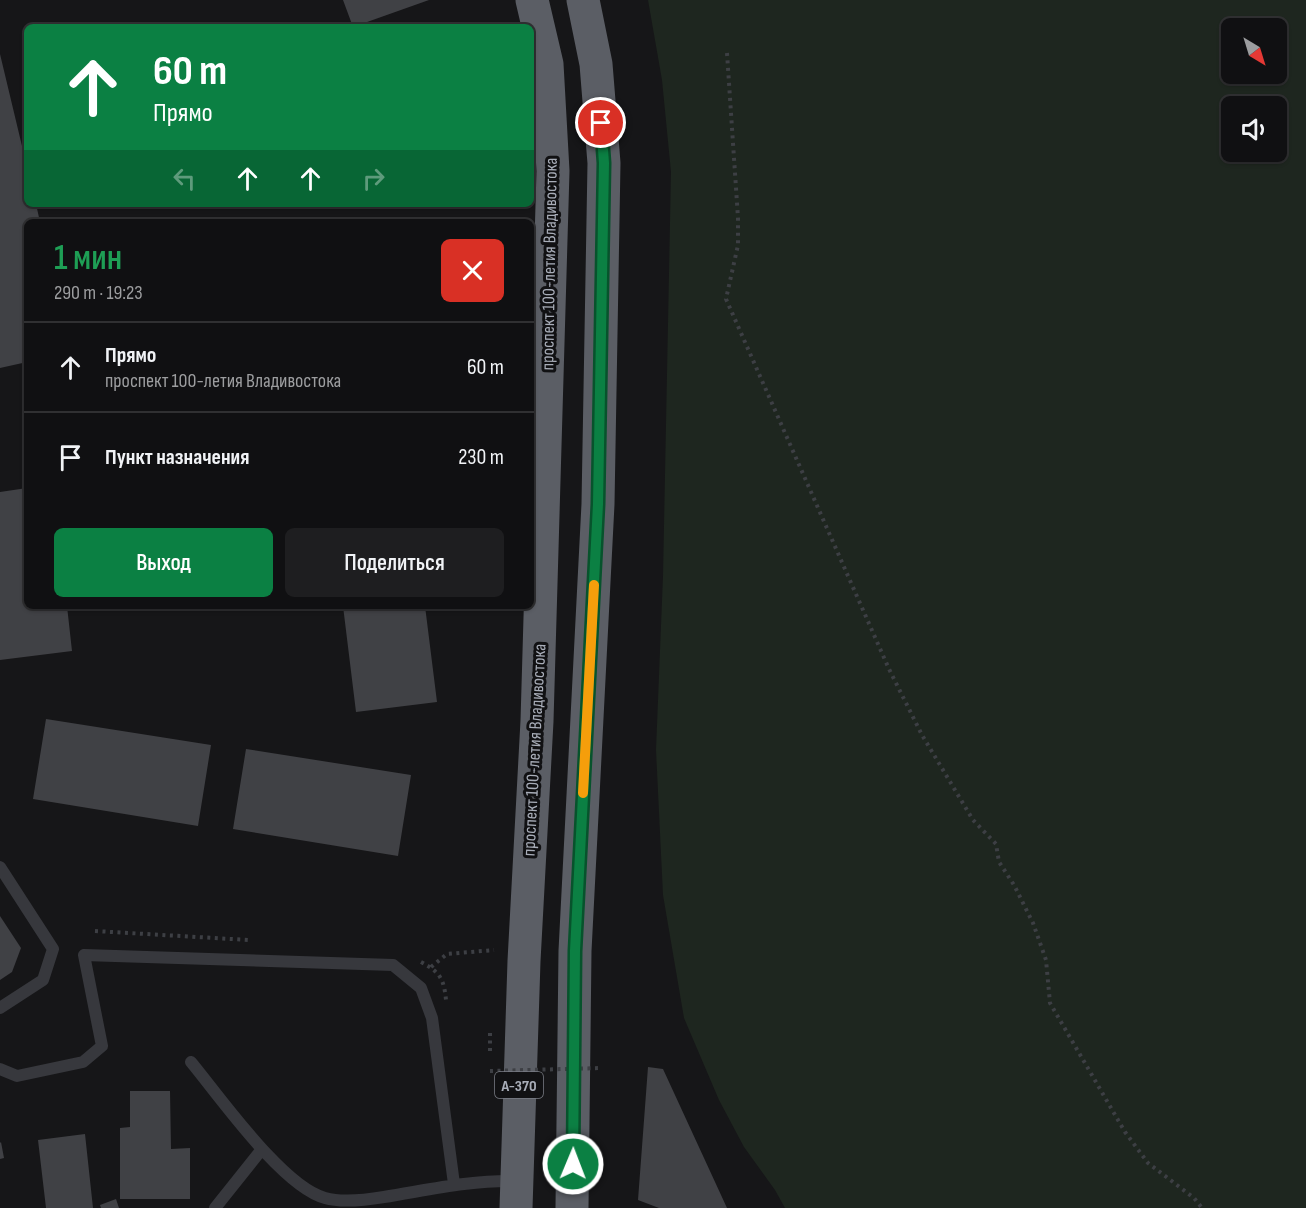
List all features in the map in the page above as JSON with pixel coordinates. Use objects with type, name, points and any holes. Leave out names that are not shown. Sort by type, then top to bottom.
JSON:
[{"type":"highway","name":"проспект 100-летия Владивостока","points":[[509,956],[537,721],[553,171],[547,64],[532,0]]},
{"type":"highway","points":[[572,1208],[575,951],[598,504],[604,163],[596,63],[583,0]]},
{"type":"highway","name":"А-370","points":[[509,956],[516,1194]]},
{"type":"lane","points":[[0,867],[53,949],[43,980],[0,1008]]},
{"type":"lane","points":[[0,1068],[18,1076],[83,1062],[102,1046],[84,955],[393,965],[421,988],[432,1018],[454,1184]]},
{"type":"lane","points":[[191,1062],[262,1149],[307,1191],[325,1198],[344,1200],[382,1198],[454,1184],[489,1180],[516,1194]]},
{"type":"lane","points":[[215,1208],[262,1149]]},
{"type":"path","points":[[727,53],[738,245],[726,299],[889,669],[922,735],[973,820],[996,843],[999,862],[1014,885],[1033,923],[1046,960],[1050,1003],[1125,1132],[1142,1155],[1148,1163],[1194,1198],[1202,1208]]},
{"type":"path","points":[[95,932],[258,940]]},
{"type":"path","points":[[431,967],[447,954],[509,956]]},
{"type":"path","points":[[416,960],[431,967],[440,975],[444,985],[447,1008]]},
{"type":"path","points":[[490,1071],[603,1068]]},
{"type":"shaded area","points":[[648,0],[1306,0],[1306,1208],[785,1208],[744,1147],[719,1100],[684,1018],[663,895],[656,750],[663,576],[671,172],[662,80]]},
{"type":"building","points":[[343,0],[429,0],[361,24],[352,24]]},
{"type":"building","points":[[0,54],[24,154],[24,207],[37,207],[39,219],[24,219],[24,363],[0,368]]},
{"type":"building","points":[[24,488],[24,609],[67,609],[72,651],[0,660],[0,492]]},
{"type":"building","points":[[343,609],[425,609],[437,702],[356,712]]},
{"type":"building","points":[[46,719],[211,745],[198,826],[33,799]]},
{"type":"building","points":[[246,749],[411,775],[398,856],[233,829]]},
{"type":"building","points":[[0,916],[21,948],[12,972],[0,980]]},
{"type":"building","points":[[648,1067],[663,1069],[727,1208],[659,1208],[638,1200]]},
{"type":"building","points":[[130,1091],[170,1091],[171,1149],[190,1148],[190,1199],[120,1199],[120,1128],[130,1127]]},
{"type":"building","points":[[85,1134],[93,1208],[46,1208],[38,1140]]},
{"type":"building","points":[[0,1143],[4,1158],[0,1159]]},
{"type":"building","points":[[116,1199],[119,1208],[101,1208],[100,1205]]},
{"type":"slow traffic","points":[[583,793],[594,585]]},
{"type":"route","points":[[573,1164],[575,951],[598,504],[604,163],[601,123]]}]
